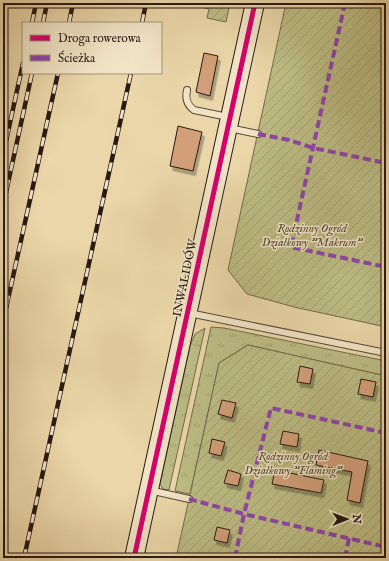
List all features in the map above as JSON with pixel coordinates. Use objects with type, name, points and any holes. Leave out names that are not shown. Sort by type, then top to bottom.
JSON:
[{"type":"street","name":"INWALIDÓW","points":[[134,558],[255,3]]},
{"type":"lane","points":[[187,90],[186,99],[190,107],[194,110],[258,134]]},
{"type":"lane","points":[[188,312],[386,353]]},
{"type":"lane","points":[[149,490],[189,499]]},
{"type":"green space","points":[[197,3],[230,3],[226,22],[207,18],[209,9],[197,6]]},
{"type":"green space","name":"Rodzinny Ogród Działkowy \"Makrum\"","points":[[286,3],[386,3],[386,327],[294,307],[247,294],[228,270]]},
{"type":"green space","points":[[211,327],[224,328],[386,361],[386,376],[248,345],[219,363],[190,494],[175,491]]},
{"type":"green space","points":[[205,328],[169,490],[163,489],[160,484],[190,346],[195,334]]},
{"type":"green space","name":"Rodzinny Ogród Działkowy \"Flaming\"","points":[[248,345],[386,376],[386,558],[176,558],[219,363]]},
{"type":"building","points":[[204,53],[218,56],[210,96],[196,92]]},
{"type":"building","points":[[178,126],[202,132],[193,171],[170,166]]},
{"type":"building","points":[[300,366],[313,369],[310,384],[297,382]]},
{"type":"building","points":[[361,379],[376,382],[373,397],[358,394]]},
{"type":"building","points":[[222,400],[236,403],[232,418],[218,414]]},
{"type":"building","points":[[283,431],[299,434],[297,447],[280,444]]},
{"type":"building","points":[[212,439],[225,442],[221,456],[209,453]]},
{"type":"building","points":[[319,450],[368,461],[360,503],[347,500],[352,472],[316,465]]},
{"type":"building","points":[[228,470],[241,474],[238,486],[224,483]]},
{"type":"building","points":[[275,470],[324,480],[321,493],[272,484]]},
{"type":"building","points":[[217,527],[230,530],[227,543],[214,540]]},
{"type":"railway","points":[[32,22],[36,3]]},
{"type":"railway","points":[[43,22],[47,3]]},
{"type":"railway","points":[[69,22],[73,3]]},
{"type":"railway","points":[[142,22],[146,3]]},
{"type":"railway","points":[[3,155],[22,68]]},
{"type":"railway","points":[[3,206],[32,74]]},
{"type":"railway","points":[[3,322],[58,74]]},
{"type":"railway","points":[[24,558],[131,74]]},
{"type":"marked path","points":[[345,3],[291,247],[386,267]]},
{"type":"marked path","points":[[258,134],[289,140],[313,148],[386,163]]},
{"type":"marked path","points":[[235,558],[244,514],[271,408],[386,433]]},
{"type":"marked path","points":[[189,499],[244,514],[386,547]]},
{"type":"marked path","points":[[345,558],[349,538]]},
{"type":"cycle path","points":[[134,558],[255,3]]}]
